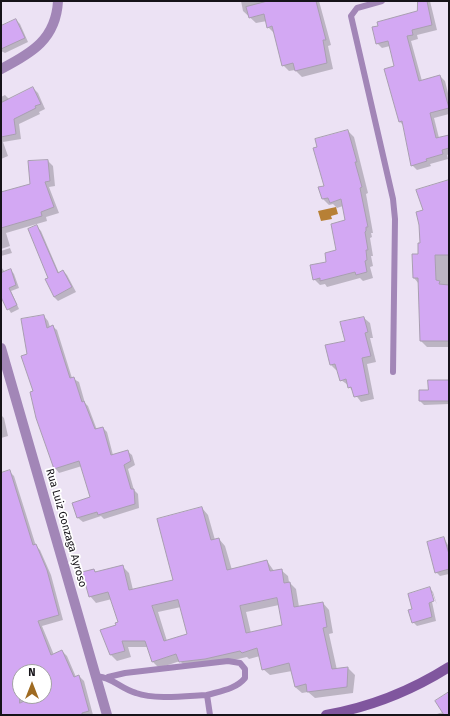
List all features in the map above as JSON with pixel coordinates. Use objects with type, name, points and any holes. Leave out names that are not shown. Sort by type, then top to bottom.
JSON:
[{"type":"main road","points":[[326,715],[378,703],[428,680],[449,667]]},
{"type":"street","points":[[1,69],[28,55],[41,44],[56,19],[58,1]]},
{"type":"street","name":"Rua Luiz Gonzaga Ayroso","points":[[1,348],[107,715]]},
{"type":"lane","points":[[382,1],[357,8],[351,16],[393,199],[395,219],[393,372]]},
{"type":"lane","points":[[96,676],[108,677],[124,673],[228,662],[240,663],[244,669],[245,678],[241,684],[231,689],[208,695],[150,696],[137,694],[128,690],[108,677]]},
{"type":"lane","points":[[208,695],[210,715]]},
{"type":"shaded area","points":[[336,207],[338,214],[331,216],[332,219],[321,221],[318,211]]},
{"type":"building","points":[[268,1],[316,1],[326,40],[323,40],[327,63],[295,71],[293,63],[282,66],[272,26],[267,28],[264,14],[249,18],[246,7]]},
{"type":"building","points":[[418,1],[427,1],[432,25],[412,30],[413,35],[407,36],[419,81],[440,75],[449,108],[430,113],[436,138],[449,135],[449,148],[442,150],[443,154],[426,159],[427,161],[411,166],[402,121],[399,122],[384,69],[394,66],[388,41],[376,44],[372,27],[378,26],[377,22],[417,11]]},
{"type":"building","points":[[16,19],[25,38],[1,49],[1,26]]},
{"type":"building","points":[[33,87],[41,104],[14,119],[16,134],[1,137],[1,103]]},
{"type":"building","points":[[348,130],[357,162],[355,162],[362,187],[360,188],[368,227],[366,227],[365,232],[368,250],[366,250],[367,260],[365,261],[367,272],[356,275],[355,272],[320,281],[320,278],[313,280],[310,265],[326,262],[325,253],[336,250],[331,224],[345,220],[341,199],[330,203],[328,198],[322,199],[318,187],[324,186],[313,148],[317,147],[315,139]]},
{"type":"building","points":[[48,160],[50,181],[45,182],[54,207],[41,212],[42,216],[1,228],[1,192],[30,184],[28,161]]},
{"type":"building","points":[[449,180],[449,255],[435,255],[436,280],[440,281],[439,284],[449,285],[449,341],[420,341],[418,278],[413,278],[412,254],[418,254],[418,243],[420,243],[419,225],[416,212],[423,210],[416,190]]},
{"type":"building","points":[[37,225],[58,273],[63,270],[72,287],[54,297],[45,279],[48,278],[28,229]]},
{"type":"building","points":[[11,269],[16,285],[9,288],[17,305],[7,310],[1,297],[1,273]]},
{"type":"building","points":[[44,315],[47,328],[53,325],[70,378],[74,377],[82,402],[84,401],[95,429],[103,427],[111,455],[128,450],[131,461],[124,465],[131,489],[134,489],[135,504],[98,515],[97,512],[77,518],[72,503],[90,497],[79,461],[54,469],[36,418],[30,392],[33,391],[21,356],[27,354],[21,319]]},
{"type":"building","points":[[364,317],[368,332],[365,333],[371,356],[362,358],[369,394],[354,397],[351,387],[348,388],[346,379],[340,381],[335,364],[330,365],[325,345],[345,341],[340,322]]},
{"type":"building","points":[[428,380],[449,380],[449,401],[419,401],[419,390],[428,390]]},
{"type":"building","points":[[10,470],[33,545],[36,544],[47,570],[59,615],[38,621],[51,655],[62,650],[74,677],[79,675],[89,711],[82,713],[82,715],[1,715],[1,473]]},
{"type":"building","points":[[202,507],[211,540],[219,538],[227,570],[267,560],[270,571],[282,569],[284,583],[290,582],[294,607],[323,602],[327,627],[323,628],[332,669],[348,667],[347,687],[307,692],[306,684],[295,687],[289,663],[262,670],[257,648],[242,653],[240,651],[205,659],[179,662],[176,654],[152,662],[145,641],[122,641],[125,651],[110,655],[100,630],[116,625],[115,623],[118,622],[108,592],[89,597],[82,572],[94,569],[95,572],[123,565],[129,590],[173,580],[157,519]],"holes":[[[277,598],[282,625],[246,633],[240,606]],[[178,600],[187,634],[164,641],[152,606]]]},
{"type":"building","points":[[444,537],[449,554],[449,569],[435,573],[427,542]]},
{"type":"building","points":[[430,587],[434,601],[429,603],[432,617],[412,623],[408,610],[412,609],[408,594]]},
{"type":"building","points":[[449,692],[449,715],[444,715],[435,701]]}]
